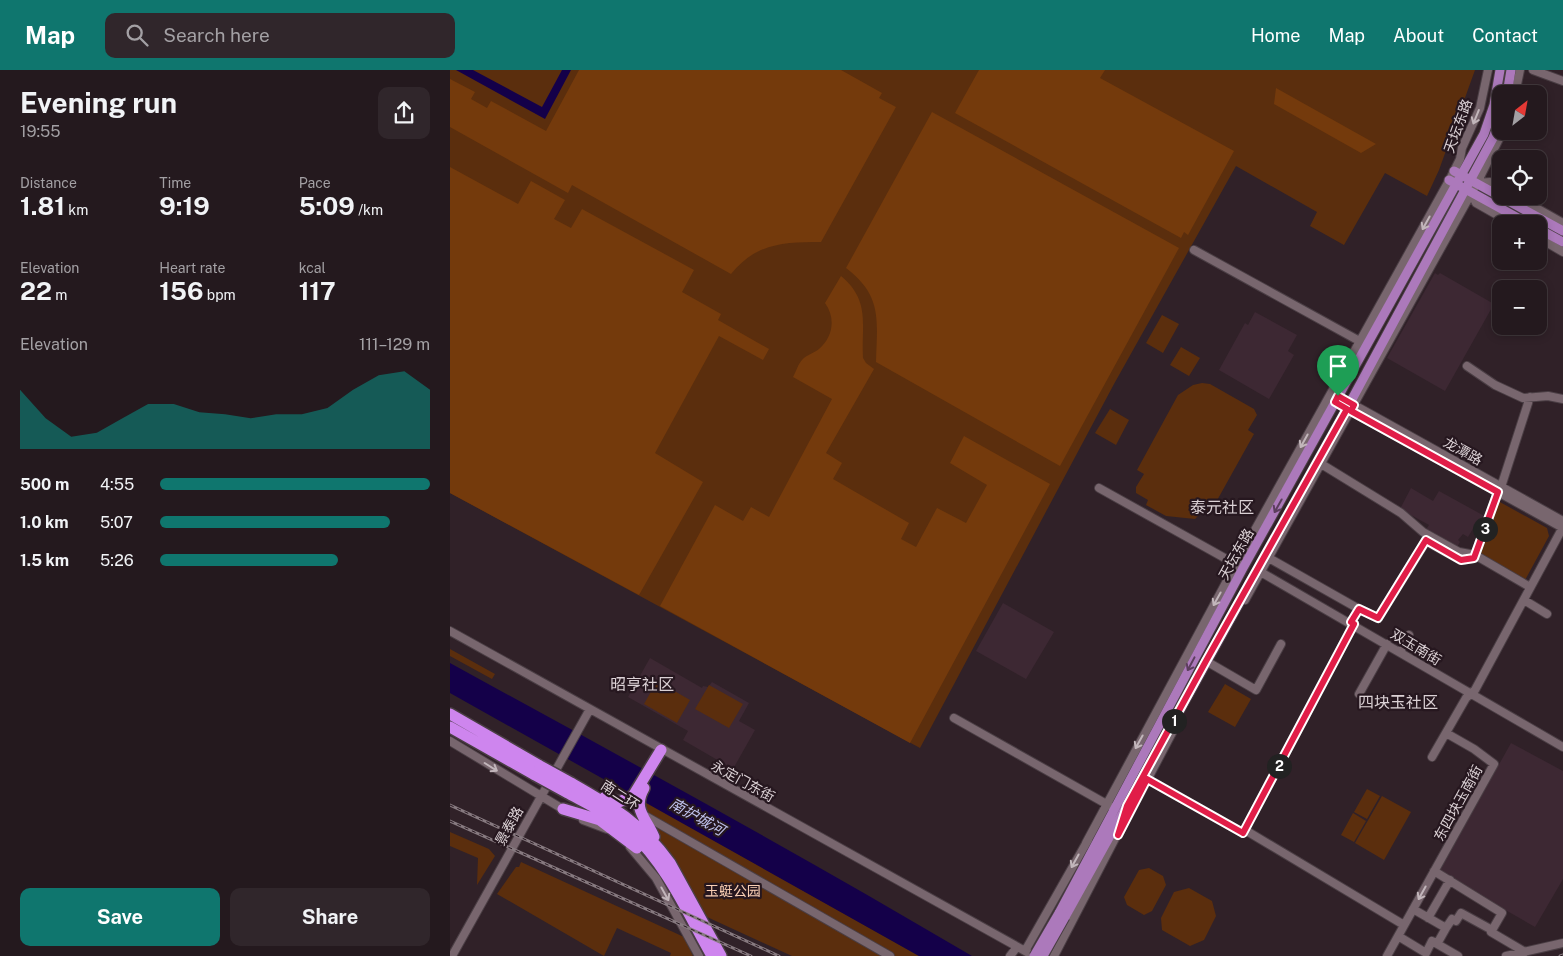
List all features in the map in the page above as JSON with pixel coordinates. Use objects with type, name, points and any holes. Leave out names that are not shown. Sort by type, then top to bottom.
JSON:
[{"type":"highway","name":"南二环","points":[[450,714],[537,770]]},
{"type":"highway","name":"南二环","points":[[450,727],[622,814],[637,825],[670,863],[720,956]]},
{"type":"highway","points":[[569,787],[619,802],[627,800],[637,791],[664,751]]},
{"type":"highway","points":[[655,764],[641,794],[640,811],[660,850]]},
{"type":"highway","name":"南二环","points":[[569,787],[630,831],[650,851],[712,956]]},
{"type":"highway","points":[[563,810],[600,820],[615,830],[644,854],[673,888]]},
{"type":"main road","name":"天坛东路","points":[[1062,915],[1114,808],[1240,566],[1337,399],[1363,343],[1458,173],[1484,134],[1494,106],[1500,70]]},
{"type":"main road","points":[[1508,85],[1511,70]]},
{"type":"main road","name":"天坛东路","points":[[1062,915],[1145,778],[1474,182],[1493,140]]},
{"type":"main road","points":[[1458,173],[1563,230]]},
{"type":"main road","points":[[1453,183],[1513,215]]},
{"type":"main road","points":[[1547,233],[1563,242]]},
{"type":"main road","points":[[1034,956],[1062,915]]},
{"type":"main road","points":[[1043,956],[1062,915]]},
{"type":"street","name":"天坛东路","points":[[1458,173],[1462,148],[1480,108],[1488,70]]},
{"type":"street","points":[[1517,85],[1520,70]]},
{"type":"street","points":[[1533,70],[1563,80]]},
{"type":"street","points":[[1542,70],[1563,80]]},
{"type":"street","name":"天坛东路","points":[[1474,182],[1498,140]]},
{"type":"street","points":[[1474,182],[1492,183]]},
{"type":"street","points":[[1469,191],[1476,203],[1497,215]]},
{"type":"street","points":[[1532,205],[1563,222]]},
{"type":"street","points":[[1547,243],[1563,252]]},
{"type":"street","points":[[1025,951],[1363,343],[1194,250]]},
{"type":"street","points":[[1467,366],[1495,385],[1523,398],[1548,396],[1563,399]]},
{"type":"street","points":[[1267,557],[1378,618],[1426,540],[1461,560],[1474,558],[1500,490],[1530,397]]},
{"type":"street","name":"龙潭路","points":[[1337,399],[1500,490],[1563,528]]},
{"type":"street","points":[[1320,463],[1401,513],[1423,532],[1459,552],[1475,555],[1530,587]]},
{"type":"street","points":[[1099,488],[1240,566]]},
{"type":"street","name":"龙潭路","points":[[1500,490],[1563,521]]},
{"type":"street","points":[[1432,757],[1466,698],[1472,694],[1563,528]]},
{"type":"street","name":"双玉南街","points":[[1260,571],[1353,623],[1563,747]]},
{"type":"street","points":[[1524,600],[1547,614]]},
{"type":"street","points":[[1244,832],[1344,653],[1359,609]]},
{"type":"street","name":"永定门东街","points":[[450,631],[1034,956]]},
{"type":"street","points":[[1400,652],[1409,635]]},
{"type":"street","points":[[1208,662],[1256,690],[1281,644]]},
{"type":"street","points":[[1359,694],[1387,644]]},
{"type":"street","name":"景泰路","points":[[452,956],[590,709]]},
{"type":"street","points":[[954,718],[1114,808],[1086,843]]},
{"type":"street","name":"东四块玉南街","points":[[1387,956],[1494,764],[1446,732]]},
{"type":"street","points":[[450,741],[563,810],[582,820],[613,832],[638,855],[656,878],[699,956]]},
{"type":"street","points":[[1054,956],[1118,835],[1145,778],[1244,832],[1404,925]]},
{"type":"street","points":[[1118,835],[1127,806]]},
{"type":"street","points":[[640,811],[890,956]]},
{"type":"street","points":[[1434,871],[1502,913],[1492,930]]},
{"type":"street","points":[[1428,918],[1450,880]]},
{"type":"street","points":[[1413,909],[1446,928]]},
{"type":"street","points":[[1437,944],[1452,919],[1456,921],[1461,913],[1492,930],[1491,932],[1525,952]]},
{"type":"street","points":[[1035,933],[1059,946]]},
{"type":"street","points":[[1398,936],[1426,953],[1432,941],[1458,956]]},
{"type":"street","points":[[1506,956],[1563,942]]},
{"type":"street","points":[[1010,956],[1016,947]]},
{"type":"shaded area","points":[[579,70],[841,70],[882,93],[879,98],[896,107],[821,242],[772,246],[750,256],[731,274],[572,185],[568,193],[450,127],[450,79],[475,92],[471,99],[487,108],[491,101],[546,131]]},
{"type":"shaded area","points":[[979,70],[1105,70],[1100,78],[1234,151],[1188,235],[1184,232],[1181,238],[955,113]]},
{"type":"shaded area","points":[[1276,88],[1376,144],[1361,153],[1274,104]]},
{"type":"shaded area","points":[[932,112],[1179,248],[1060,466],[876,362],[877,322],[872,299],[858,278],[846,268]]},
{"type":"shaded area","points":[[450,167],[518,204],[531,181],[565,200],[554,219],[571,228],[582,209],[694,270],[682,292],[721,314],[718,320],[769,349],[763,360],[719,336],[655,453],[703,482],[639,595],[450,493]]},
{"type":"shaded area","points":[[1435,273],[1438,275],[1440,273],[1492,303],[1492,308],[1445,391],[1387,358]]},
{"type":"shaded area","points":[[841,276],[850,285],[861,304],[863,314],[863,358],[874,369],[826,453],[842,463],[833,479],[909,523],[901,539],[916,547],[937,508],[966,523],[987,485],[950,463],[964,436],[1050,484],[910,743],[660,606],[715,505],[743,521],[751,507],[769,517],[832,399],[793,377],[802,360],[819,349],[830,333],[831,315],[825,303]]},
{"type":"shaded area","points":[[1255,312],[1297,335],[1288,351],[1294,355],[1269,399],[1219,370],[1245,323],[1248,325]]},
{"type":"shaded area","points":[[1411,488],[1433,501],[1439,491],[1488,518],[1482,528],[1475,525],[1468,537],[1463,534],[1458,540],[1460,542],[1456,549],[1425,531],[1429,525],[1400,509]]},
{"type":"shaded area","points":[[1003,603],[1054,632],[1026,679],[976,651]]},
{"type":"shaded area","points":[[650,658],[702,688],[703,686],[708,687],[712,682],[749,703],[739,721],[755,730],[733,769],[683,740],[688,731],[628,697]]},
{"type":"shaded area","points":[[1511,743],[1563,771],[1563,879],[1535,927],[1439,872]]},
{"type":"green space","points":[[450,70],[1475,70],[1439,170],[1427,196],[1385,173],[1344,245],[1310,226],[1317,212],[1236,166],[1114,384],[920,748],[450,493]]},
{"type":"green space","points":[[1162,315],[1179,324],[1163,353],[1146,343]]},
{"type":"green space","points":[[1181,347],[1200,358],[1189,376],[1170,365]]},
{"type":"green space","points":[[1210,384],[1254,409],[1257,415],[1248,430],[1254,434],[1210,513],[1204,510],[1195,519],[1166,516],[1146,505],[1148,500],[1136,493],[1136,487],[1144,474],[1137,470],[1178,395],[1193,385]]},
{"type":"green space","points":[[1110,409],[1129,420],[1116,445],[1095,433]]},
{"type":"green space","points":[[1498,501],[1547,528],[1549,536],[1524,582],[1478,553]]},
{"type":"green space","points":[[450,649],[495,674],[492,679],[450,656]]},
{"type":"green space","points":[[657,681],[690,700],[677,723],[644,704]]},
{"type":"green space","points":[[1225,684],[1251,699],[1235,727],[1208,712]]},
{"type":"green space","points":[[709,685],[743,704],[729,728],[695,709]]},
{"type":"green space","points":[[1367,789],[1380,796],[1367,819],[1354,812]]},
{"type":"green space","points":[[1382,796],[1411,812],[1384,860],[1355,843]]},
{"type":"green space","name":"玉蜓公园","points":[[643,800],[919,956],[792,956],[707,917],[647,820]]},
{"type":"green space","points":[[1353,813],[1366,821],[1354,842],[1341,835]]},
{"type":"green space","points":[[450,832],[489,849],[495,856],[477,885],[478,858],[450,846]]},
{"type":"green space","points":[[521,862],[684,937],[693,956],[670,956],[671,953],[617,928],[604,956],[497,894]]},
{"type":"green space","points":[[1149,868],[1163,876],[1166,885],[1152,911],[1144,915],[1127,905],[1124,897],[1139,870]]},
{"type":"green space","points":[[1189,888],[1212,901],[1216,916],[1204,940],[1190,946],[1162,930],[1161,918],[1174,892]]},
{"type":"water","points":[[456,70],[473,70],[542,107],[562,70],[571,70],[545,119]]},
{"type":"water","name":"南护城河","points":[[450,663],[647,771],[972,956],[919,956],[450,693]]},
{"type":"railway","points":[[450,805],[779,956]]},
{"type":"railway","points":[[450,821],[751,956]]},
{"type":"district","name":"泰元社区","points":[[1222,507]]},
{"type":"district","name":"昭亨社区","points":[[642,684]]},
{"type":"district","name":"四块玉社区","points":[[1398,702]]},
{"type":"route","points":[[1338,396],[1354,405],[1351,411],[1498,492],[1474,558],[1461,560],[1426,540],[1378,618],[1359,609],[1351,622],[1354,624],[1243,833],[1147,779],[1118,835],[1127,806],[1347,409],[1335,402],[1338,396]]}]
